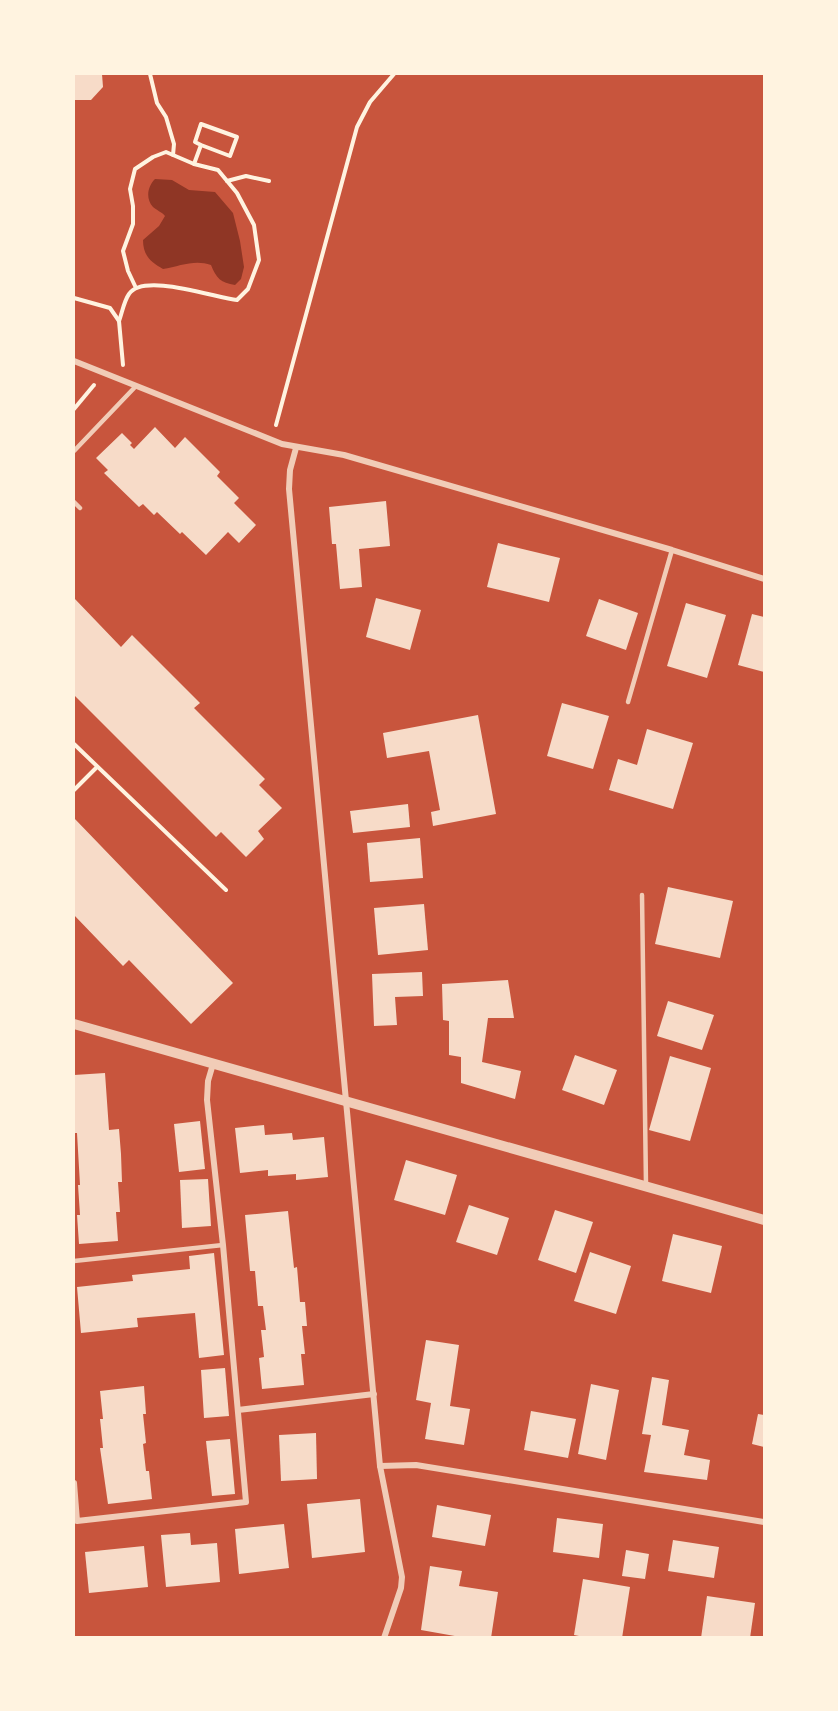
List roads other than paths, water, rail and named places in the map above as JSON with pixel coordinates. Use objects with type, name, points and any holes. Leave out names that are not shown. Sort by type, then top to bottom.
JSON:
[{"type":"street","points":[[74,361],[296,448],[344,455],[765,579]]},
{"type":"street","points":[[296,448],[290,470],[289,489],[348,1101],[380,1466],[402,1577],[401,1588],[384,1638]]},
{"type":"street","points":[[74,1024],[765,1220]]},
{"type":"street","points":[[74,1483],[77,1521],[246,1502],[223,1245],[207,1100],[208,1081],[213,1064]]},
{"type":"street","points":[[238,1410],[374,1394]]},
{"type":"street","points":[[380,1466],[416,1465],[765,1522]]},
{"type":"lane","points":[[74,451],[136,386]]},
{"type":"lane","points":[[74,502],[80,508]]},
{"type":"lane","points":[[628,702],[672,550]]},
{"type":"lane","points":[[642,895],[646,1185]]},
{"type":"lane","points":[[74,1261],[223,1245]]}]
